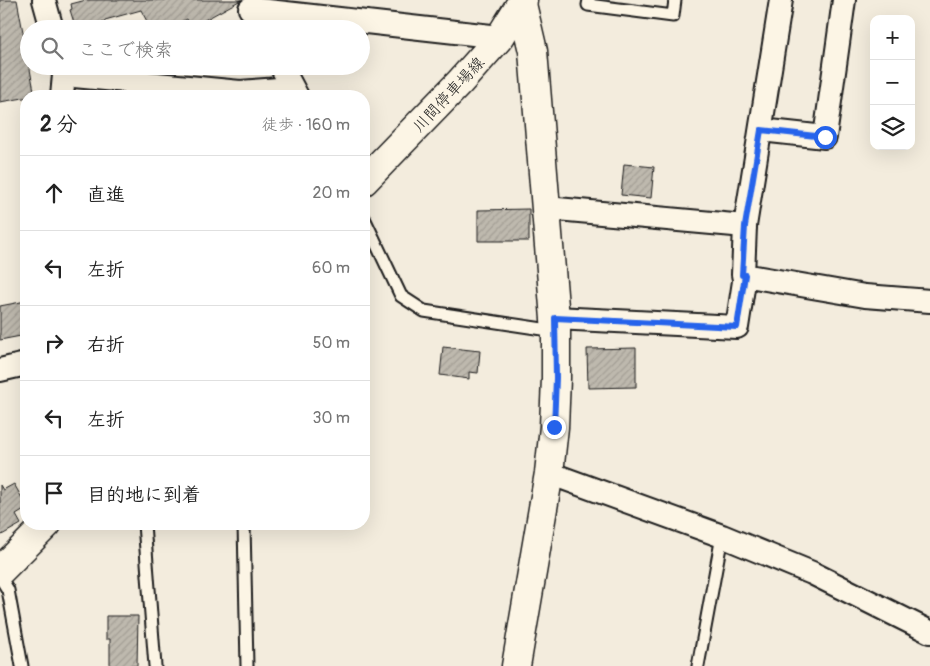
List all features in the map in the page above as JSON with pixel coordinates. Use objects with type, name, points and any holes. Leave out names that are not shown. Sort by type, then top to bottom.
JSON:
[{"type":"street","points":[[44,0],[50,20]]},
{"type":"street","points":[[781,0],[745,226],[742,275],[865,296],[930,301]]},
{"type":"street","points":[[761,130],[825,137],[844,0]]},
{"type":"street","points":[[516,666],[549,473],[555,417],[556,325],[533,51],[522,2]]},
{"type":"street","name":"川間停車場線","points":[[370,175],[460,82],[500,37],[522,2]]},
{"type":"street","points":[[252,13],[324,20]]},
{"type":"street","points":[[370,24],[500,37]]},
{"type":"street","points":[[286,75],[294,90]]},
{"type":"street","points":[[62,79],[213,90]]},
{"type":"street","points":[[546,208],[745,226]]},
{"type":"street","points":[[556,325],[737,327],[745,275]]},
{"type":"street","points":[[0,370],[20,365]]},
{"type":"street","points":[[549,473],[722,536],[812,573],[930,632]]},
{"type":"street","points":[[0,571],[41,530]]},
{"type":"lane","points":[[589,0],[588,5],[673,16],[675,0]]},
{"type":"lane","points":[[370,231],[401,296],[424,311],[556,325]]},
{"type":"lane","points":[[145,530],[156,666]]},
{"type":"lane","points":[[244,530],[247,666]]},
{"type":"lane","points":[[698,666],[722,536]]},
{"type":"lane","points":[[0,577],[8,590],[22,666]]},
{"type":"building","points":[[0,0],[17,0],[21,20],[20,75],[31,75],[34,90],[20,90],[20,99],[0,102]]},
{"type":"building","points":[[86,0],[241,0],[205,20],[146,20],[141,10],[105,20],[73,20],[70,10],[72,9],[71,4]]},
{"type":"building","points":[[624,164],[654,167],[651,198],[621,195]]},
{"type":"building","points":[[529,209],[529,241],[478,241],[478,210]]},
{"type":"building","points":[[20,302],[20,336],[0,340],[0,306]]},
{"type":"building","points":[[443,347],[480,351],[478,373],[469,372],[469,379],[440,375]]},
{"type":"building","points":[[636,348],[636,387],[588,388],[587,349]]},
{"type":"building","points":[[14,484],[20,494],[20,513],[16,515],[20,525],[0,536],[0,485],[3,490]]},
{"type":"building","points":[[106,616],[138,616],[137,666],[110,666],[110,639],[106,639]]},
{"type":"route","points":[[554,427],[556,378],[555,318],[737,327],[745,275],[742,275],[745,226],[761,130],[825,137]]}]
